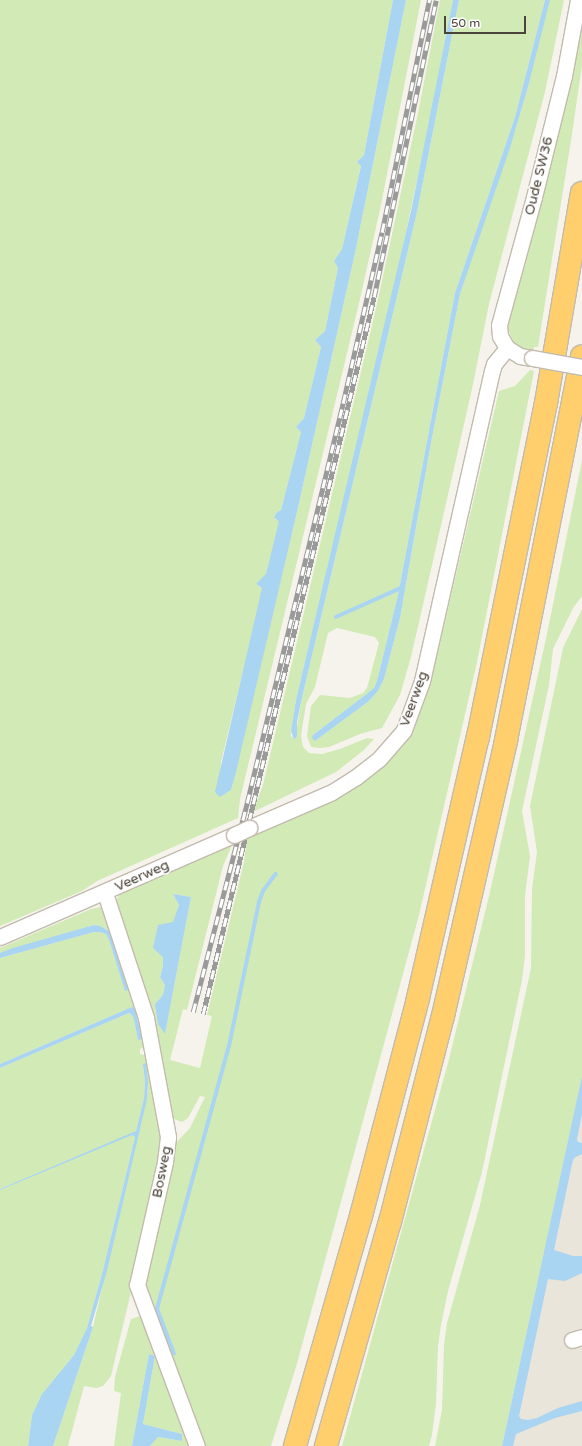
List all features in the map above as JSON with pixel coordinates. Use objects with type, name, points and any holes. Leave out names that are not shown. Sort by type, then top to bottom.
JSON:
[{"type":"highway","points":[[295,1446],[361,1216],[416,1005],[478,737],[546,403],[582,193]]},
{"type":"highway","points":[[326,1446],[390,1222],[443,1016],[506,740],[582,356]]},
{"type":"street","name":"Oude SW36","points":[[507,348],[500,336],[500,316],[534,197],[564,76],[578,0]]},
{"type":"street","points":[[507,348],[520,356],[582,367]]},
{"type":"street","name":"Veerweg","points":[[0,937],[105,893],[332,792],[356,777],[378,759],[404,730],[422,681],[492,371],[494,364],[507,348]]},
{"type":"street","name":"Bosweg","points":[[105,893],[146,1018],[168,1137],[166,1162],[139,1271],[137,1285],[197,1446]]},
{"type":"shaded area","points":[[582,1041],[582,1446],[509,1446],[523,1361]]},
{"type":"green space","points":[[0,0],[393,0],[364,155],[357,162],[361,165],[342,249],[334,261],[338,268],[325,331],[315,340],[321,347],[304,418],[296,427],[301,432],[281,510],[277,512],[274,519],[280,520],[266,575],[256,584],[263,588],[221,762],[220,797],[231,790],[297,512],[355,253],[406,0],[421,0],[381,205],[360,299],[240,799],[238,818],[97,881],[82,891],[0,926]]},
{"type":"green space","points":[[440,0],[453,0],[431,115],[390,306],[296,700],[291,731],[291,736],[295,740],[301,702],[417,212],[459,0],[545,0],[515,117],[455,293],[398,595],[377,681],[374,688],[313,735],[315,741],[369,701],[378,691],[384,679],[400,618],[430,448],[460,294],[476,242],[510,147],[528,87],[547,7],[550,0],[564,0],[545,92],[489,304],[472,389],[425,596],[411,657],[400,695],[382,728],[360,734],[329,747],[311,747],[307,736],[311,706],[320,695],[350,698],[363,693],[367,688],[379,643],[375,637],[337,628],[328,633],[315,687],[306,704],[301,736],[303,747],[309,753],[322,754],[340,749],[367,738],[374,739],[364,750],[336,772],[253,812],[263,785],[377,304],[418,113]]},
{"type":"green space","points":[[582,11],[582,65],[538,347],[534,347],[533,353],[523,351],[515,344],[509,332],[508,317],[514,293],[518,288],[526,263],[563,105]]},
{"type":"green space","points":[[530,370],[534,371],[477,662],[419,915],[296,1367],[271,1446],[199,1446],[143,1284],[174,1145],[190,1128],[205,1097],[200,1096],[188,1118],[182,1122],[174,1119],[165,1109],[114,905],[121,891],[232,845],[223,866],[187,1010],[183,1009],[170,1060],[200,1068],[212,1016],[207,1015],[244,862],[247,838],[323,803],[361,783],[387,758],[412,728],[422,707],[433,673],[499,391],[515,386]],"holes":[[[173,894],[191,897],[165,1033],[155,1004],[163,995],[165,985],[160,977],[163,966],[163,956],[179,905]]]},
{"type":"green space","points":[[582,460],[582,596],[573,608],[553,649],[549,685],[522,811],[530,856],[525,896],[525,956],[522,980],[482,1172],[448,1291],[441,1325],[438,1346],[436,1403],[432,1435],[429,1446],[342,1446],[448,1063],[490,892],[547,634]]},
{"type":"green space","points":[[582,609],[582,1076],[502,1446],[435,1446],[442,1410],[444,1345],[447,1323],[480,1205],[531,968],[532,889],[537,852],[530,806],[563,648]]},
{"type":"green space","points":[[100,907],[105,911],[139,1005],[145,1047],[140,1049],[140,1054],[147,1056],[162,1121],[155,1191],[111,1376],[103,1386],[97,1388],[84,1386],[68,1446],[53,1446],[93,1327],[148,1090],[143,1064],[145,1082],[144,1098],[136,1131],[134,1133],[0,1189],[0,1068],[129,1013],[133,1016],[138,1040],[142,1038],[135,1008],[132,1007],[0,1064],[0,958],[94,932],[100,932],[106,934],[109,940],[125,990],[130,989],[109,931],[100,926],[94,925],[0,953],[0,948],[91,909]]},
{"type":"green space","points":[[132,1134],[135,1137],[103,1270],[87,1328],[74,1355],[42,1394],[32,1415],[28,1446],[0,1446],[0,1190]]},
{"type":"green space","points":[[143,1315],[192,1446],[150,1446],[157,1437],[182,1441],[182,1434],[143,1424],[155,1356],[149,1354],[132,1446],[114,1446],[121,1393],[114,1391],[115,1377],[131,1319]]},
{"type":"water","points":[[393,0],[406,0],[355,253],[297,512],[236,772],[231,790],[220,797],[215,792],[262,588],[256,584],[266,574],[279,521],[274,518],[277,512],[281,510],[301,432],[296,427],[304,418],[321,347],[315,340],[325,331],[338,268],[334,261],[342,249],[361,166],[357,162],[364,155]]},
{"type":"water","points":[[453,0],[459,0],[417,212],[301,702],[297,722],[297,736],[294,740],[291,731],[296,700],[411,211]]},
{"type":"water","points":[[545,0],[550,0],[528,87],[510,148],[460,294],[430,448],[400,618],[384,679],[378,691],[369,701],[315,741],[312,738],[313,735],[374,688],[377,681],[398,595],[455,293],[515,117]]},
{"type":"water","points":[[173,894],[191,897],[165,1034],[158,1024],[155,1004],[163,995],[165,985],[160,977],[163,966],[163,957],[153,948],[158,925],[173,922],[179,905]]},
{"type":"water","points":[[94,925],[100,926],[109,931],[131,989],[125,991],[109,940],[106,934],[100,932],[94,932],[0,958],[0,953],[13,948]]},
{"type":"water","points":[[132,1007],[135,1008],[142,1039],[138,1040],[133,1016],[129,1013],[0,1068],[0,1064]]},
{"type":"water","points":[[146,1063],[148,1082],[147,1099],[107,1271],[91,1326],[93,1327],[53,1446],[28,1446],[32,1415],[42,1394],[74,1355],[87,1328],[103,1270],[135,1137],[132,1135],[0,1189],[136,1131],[144,1098],[145,1082],[143,1064]]},
{"type":"water","points":[[582,1076],[582,1114],[577,1139],[578,1142],[582,1143],[582,1154],[574,1158],[572,1164],[554,1250],[573,1256],[582,1256],[582,1273],[565,1281],[548,1279],[519,1416],[521,1419],[528,1420],[537,1418],[558,1408],[582,1401],[582,1411],[555,1418],[516,1434],[513,1446],[502,1446]]},
{"type":"water","points":[[149,1354],[155,1356],[143,1424],[182,1434],[182,1441],[158,1437],[150,1446],[132,1446]]},
{"type":"waterway","points":[[336,617],[401,588]]},
{"type":"waterway","points":[[174,1354],[157,1309],[229,1046],[259,902],[263,891],[276,874]]},
{"type":"railway","points":[[193,1012],[247,803],[343,403],[382,232],[429,0]]},
{"type":"railway","points":[[203,1014],[374,297],[436,0]]}]
